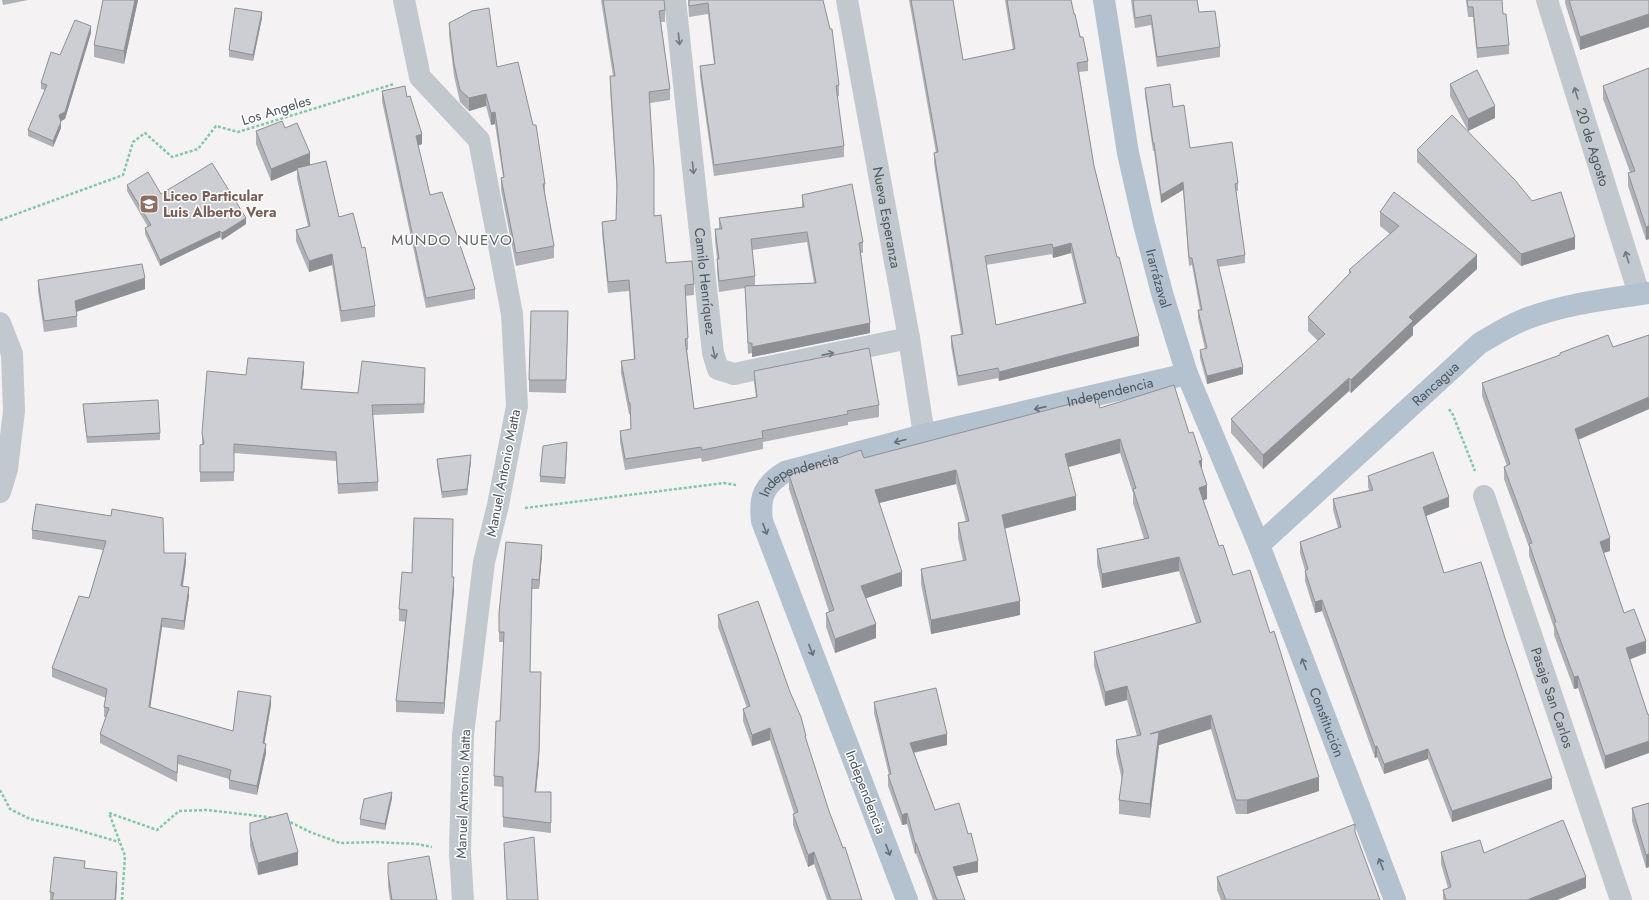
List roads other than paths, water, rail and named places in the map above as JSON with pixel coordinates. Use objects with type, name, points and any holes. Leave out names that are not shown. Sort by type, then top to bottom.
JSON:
[{"type":"main road","name":"Irarrázaval","points":[[1104,0],[1128,153],[1144,224],[1162,293],[1187,374],[1259,545]]},
{"type":"main road","name":"Rancagua","points":[[1259,545],[1480,343],[1501,330],[1523,320],[1547,312],[1571,306],[1644,293]]},
{"type":"main road","name":"Independencia","points":[[907,900],[762,521],[761,501],[764,491],[770,483],[785,472],[924,434],[1187,374]]},
{"type":"main road","name":"Constitución","points":[[1259,545],[1395,900]]},
{"type":"street","name":"Manuel Antonio Matta","points":[[404,0],[420,77],[478,140],[512,314],[517,406],[498,504],[484,562],[464,736],[460,852],[463,900]]},
{"type":"street","name":"Camilo Henríquez","points":[[675,0],[713,353],[718,369],[734,374],[909,338]]},
{"type":"street","name":"Nueva Esperanza","points":[[848,0],[909,338],[924,434]]},
{"type":"street","name":"20 de Agosto","points":[[1547,0],[1644,293]]},
{"type":"street","points":[[0,323],[12,354],[14,411],[7,469],[0,492]]},
{"type":"street","name":"Pasaje San Carlos","points":[[1484,496],[1621,900]]},
{"type":"place","name":"Liceo Particular Luis Alberto Vera","points":[[149,204]]},
{"type":"district","name":"MUNDO NUEVO","points":[[452,240]]}]
